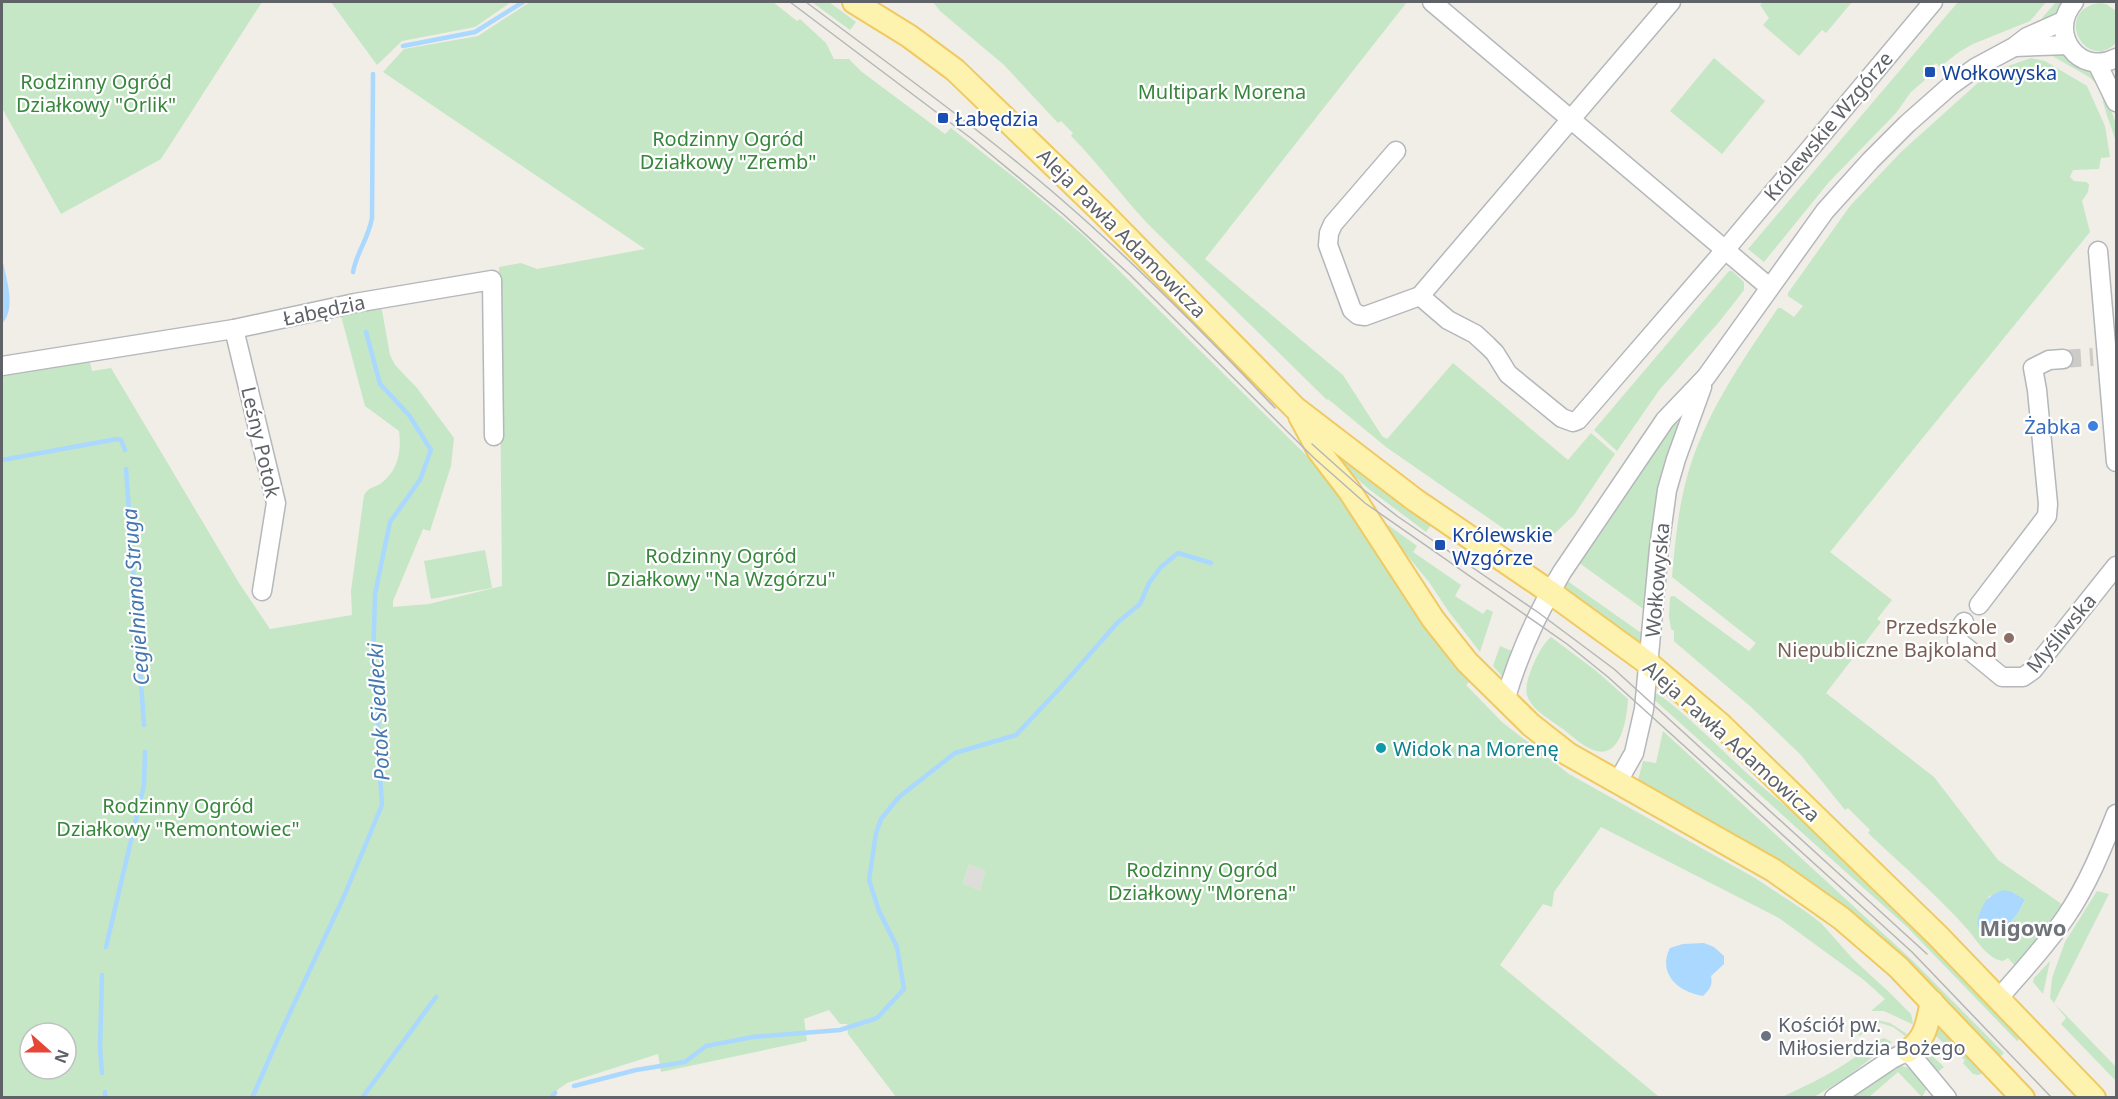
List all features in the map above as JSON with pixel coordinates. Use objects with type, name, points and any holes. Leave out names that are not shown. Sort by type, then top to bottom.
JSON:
[{"type":"main road","name":"Aleja Pawła Adamowicza","points":[[854,2],[878,8],[909,36],[955,70],[1102,212],[1295,408],[1415,500],[1550,592],[1649,664],[1721,725],[1937,935],[2094,1098]]},
{"type":"main road","name":"Aleja Pawła Adamowicza","points":[[1295,408],[1319,451],[1361,507],[1433,619],[1467,662],[1530,725],[1568,754],[1773,870],[1812,896],[1872,943],[1932,1002],[2023,1098]]},
{"type":"main road","points":[[1908,1051],[1923,1037],[1932,1002]]},
{"type":"street","points":[[1432,2],[1769,287]]},
{"type":"street","points":[[1396,151],[1333,224],[1329,233],[1328,245],[1352,310],[1358,315],[1365,316],[1420,296],[1671,2]]},
{"type":"street","name":"Królewskie Wzgórze","points":[[1420,296],[1452,323],[1475,334],[1495,353],[1508,374],[1562,418],[1573,422],[1578,420],[1584,416],[1725,250],[1933,2]]},
{"type":"street","points":[[2074,2],[2066,11],[2063,21],[2068,45],[2080,58],[2097,63],[2116,58]]},
{"type":"street","name":"Wołkowyska","points":[[1505,701],[1521,650],[1550,592],[1665,420],[1706,377],[1825,212],[1870,161],[1950,86],[2027,37],[2063,21]]},
{"type":"street","name":"Wołkowyska","points":[[2014,47],[2068,45]]},
{"type":"street","points":[[2097,63],[2116,102]]},
{"type":"street","points":[[2098,251],[2100,357],[2113,380],[2116,462]]},
{"type":"street","name":"Łabędzia","points":[[2,366],[234,329],[355,303],[492,280],[494,436]]},
{"type":"street","name":"Leśny Potok","points":[[234,329],[276,503],[262,591]]},
{"type":"street","points":[[1979,605],[2047,516],[2048,504],[2033,368],[2049,360],[2063,359]]},
{"type":"street","name":"Wołkowyska","points":[[1617,783],[1634,753],[1646,698],[1659,548],[1667,490],[1706,377]]},
{"type":"street","name":"Myśliwska","points":[[1964,622],[1958,631],[1957,640],[2002,677],[2023,678],[2033,670],[2116,566]]},
{"type":"street","points":[[1999,998],[2034,958],[2068,913],[2088,877],[2116,814]]},
{"type":"street","points":[[1834,1098],[1892,1059],[1908,1051],[1947,1098]]},
{"type":"shaded area","points":[[969,864],[985,871],[980,891],[963,883]]},
{"type":"green space","name":"Rodzinny Ogród Działkowy \"Orlik\"","points":[[2,2],[262,2],[161,159],[61,214],[2,108]]},
{"type":"green space","points":[[331,2],[511,2],[475,27],[402,41],[377,65]]},
{"type":"green space","points":[[530,2],[773,2],[797,21],[800,19],[826,43],[834,59],[849,59],[862,72],[945,134],[951,128],[1084,236],[1345,491],[1471,680],[1466,685],[1502,722],[1569,774],[1755,878],[1805,911],[1821,923],[1853,959],[1911,1014],[1913,1023],[1884,1011],[1871,1011],[1885,999],[1864,980],[1779,918],[1601,827],[1554,892],[1552,907],[1543,904],[1500,965],[1657,1097],[896,1097],[848,1034],[847,1024],[840,1024],[829,1010],[804,1019],[807,1041],[661,1072],[658,1054],[567,1083],[557,1090],[555,1097],[2,1098],[2,375],[89,358],[92,371],[111,368],[239,583],[270,629],[352,615],[351,591],[364,495],[369,489],[386,479],[395,467],[400,438],[399,431],[365,406],[341,316],[348,311],[381,305],[390,355],[395,365],[417,388],[454,438],[451,466],[430,531],[423,529],[393,601],[393,607],[429,604],[502,586],[499,267],[521,263],[537,269],[645,249],[383,72],[404,49],[478,36]],"holes":[[[969,864],[985,871],[980,891],[963,883]]]},
{"type":"green space","points":[[812,2],[829,2],[856,22],[850,30]]},
{"type":"green space","name":"Multipark Morena","points":[[933,2],[1407,2],[1205,259],[1343,375],[1382,436],[1387,439],[1453,363],[1568,460],[1591,433],[1615,454],[1574,515],[1550,538],[1542,541],[1510,533],[1386,447],[1327,400],[1147,223],[1071,136],[1073,133],[1061,121],[1058,123],[1004,65],[940,11]]},
{"type":"green space","points":[[1763,2],[1852,2],[1826,33],[1822,30],[1799,56],[1763,25],[1769,18],[1760,5]]},
{"type":"green space","points":[[1958,2],[2046,2],[2030,21],[1973,44],[1940,67],[1936,63],[1922,75],[1925,80],[1911,92],[1896,113],[1829,182],[1764,262],[1748,249]]},
{"type":"green space","points":[[2056,2],[2066,2],[2058,15],[2042,21],[2042,18]]},
{"type":"green space","points":[[2099,3],[2106,4],[2116,11],[2116,43],[2105,50],[2094,51],[2085,46],[2076,27],[2078,17],[2085,8]]},
{"type":"green space","points":[[2064,52],[2093,71],[2101,84],[2097,84],[2049,54]]},
{"type":"green space","points":[[1714,58],[1765,101],[1722,154],[1670,111]]},
{"type":"green space","points":[[2031,58],[2045,61],[2087,86],[2105,126],[2110,157],[2101,158],[2099,169],[2073,170],[2070,177],[2074,181],[2089,184],[2088,192],[2082,201],[2090,232],[1830,552],[1892,600],[1877,619],[1881,622],[1826,693],[1934,777],[1998,860],[2063,905],[2015,966],[2008,958],[2003,961],[1998,960],[1988,954],[1945,905],[1868,833],[1870,830],[1848,808],[1845,810],[1800,754],[1750,706],[1674,641],[1674,631],[1671,629],[1669,617],[1670,597],[1674,596],[1749,651],[1756,643],[1672,577],[1677,527],[1684,489],[1703,432],[1725,389],[1778,308],[1794,317],[1803,306],[1788,296],[1788,293],[1850,206],[1901,152],[1994,71]],"holes":[[[2012,892],[2025,901],[2004,930],[1993,932],[1979,917],[1989,896]]]},
{"type":"green space","points":[[2105,93],[2116,124],[2116,142],[2102,99],[2102,94]]},
{"type":"green space","points":[[1729,271],[1744,282],[1744,290],[1660,389],[1617,451],[1594,430]]},
{"type":"green space","points":[[1675,422],[1680,424],[1646,611],[1578,562]]},
{"type":"green space","points":[[1333,450],[1508,577],[1431,525],[1426,532],[1370,490],[1339,463]]},
{"type":"green space","points":[[1373,514],[1417,546],[1413,552],[1461,585],[1455,596],[1483,614],[1487,609],[1493,612],[1480,652],[1429,582]]},
{"type":"green space","points":[[485,550],[492,588],[431,599],[424,561]]},
{"type":"green space","points":[[1566,580],[1644,635],[1641,646],[1560,589]]},
{"type":"green space","points":[[1551,637],[1595,670],[1628,699],[1624,727],[1616,744],[1609,750],[1601,752],[1583,744],[1541,713],[1529,700],[1526,689],[1533,664]]},
{"type":"green space","points":[[1500,646],[1512,651],[1502,676],[1493,666]]},
{"type":"green space","points":[[1657,693],[1765,789],[1803,818],[2023,1035],[2017,1041],[1907,927],[1659,704],[1654,699]]},
{"type":"green space","points":[[1663,731],[1912,960],[2004,1053],[1998,1059],[1903,960],[1637,784],[1643,761],[1656,763]]},
{"type":"green space","points":[[2097,891],[2109,894],[2054,1003],[2050,998],[2052,978],[2065,942]]},
{"type":"green space","points":[[2050,961],[2043,994],[2033,982]]},
{"type":"green space","points":[[2054,1003],[2116,1067],[2116,1081],[2061,1024],[2066,1018]]},
{"type":"green space","points":[[1877,1020],[1890,1023],[1907,1034],[1905,1036],[1893,1027],[1880,1023],[1859,1036],[1858,1034]]},
{"type":"green space","points":[[1937,1023],[1985,1072],[1978,1075],[1973,1074],[1963,1063],[1965,1060],[1960,1056],[1959,1058],[1935,1035]]},
{"type":"green space","points":[[1884,1038],[1892,1042],[1847,1077],[1814,1097],[1782,1097],[1830,1073]]},
{"type":"green space","points":[[1925,1049],[1944,1067],[1935,1074],[1927,1063]]},
{"type":"green space","points":[[1901,1066],[1913,1069],[1928,1086],[1922,1097],[1898,1072],[1869,1097],[1844,1098]]},
{"type":"water","points":[[2,258],[10,301],[9,310],[2,324]]},
{"type":"water","points":[[2004,890],[2025,900],[2018,913],[2004,930],[1988,932],[1982,930],[1977,924],[1980,912],[1989,898]]},
{"type":"water","points":[[1704,943],[1714,947],[1724,956],[1724,964],[1711,976],[1710,987],[1703,996],[1678,986],[1668,973],[1666,965],[1670,948],[1683,944]]},
{"type":"waterway","name":"Potok Siedlecki","points":[[403,46],[475,32],[523,2]]},
{"type":"waterway","name":"Potok Siedlecki","points":[[353,272],[372,218],[373,74]]},
{"type":"waterway","name":"Potok Siedlecki","points":[[252,1098],[345,894],[382,805],[378,744],[378,690],[373,666],[375,594],[390,522],[420,480],[431,450],[409,415],[380,384],[366,332]]},
{"type":"waterway","name":"Cegielniana Struga","points":[[2,460],[117,439],[121,440],[125,450]]},
{"type":"waterway","name":"Cegielniana Struga","points":[[126,469],[144,725]]},
{"type":"waterway","points":[[574,1086],[636,1070],[685,1062],[706,1046],[753,1037],[840,1030],[877,1018],[904,989],[897,947],[879,911],[869,880],[876,833],[881,819],[899,797],[955,753],[1016,735],[1118,622],[1140,604],[1149,583],[1161,567],[1178,553],[1211,563]]},
{"type":"waterway","name":"Cegielniana Struga","points":[[106,947],[144,785],[145,752]]},
{"type":"waterway","name":"Cegielniana Struga","points":[[102,975],[100,1048],[102,1073]]},
{"type":"waterway","points":[[362,1098],[436,997]]},
{"type":"waterway","name":"Cegielniana Struga","points":[[105,1092],[105,1098]]},
{"type":"waterway","points":[[551,1098],[555,1093]]},
{"type":"tunnel","points":[[2063,359],[2093,357]]},
{"type":"tram line","points":[[790,2],[972,139],[1063,214],[1129,274],[1314,458],[1365,503],[1567,644],[1608,677],[1912,952],[2052,1098]]},
{"type":"tram line","points":[[806,2],[967,123],[1061,199],[1171,301],[1275,408]]},
{"type":"tram line","points":[[1312,444],[1397,516],[1539,613],[1614,669],[1927,954]]},
{"type":"place","name":"Wołkowyska","points":[[1930,72]]},
{"type":"place","name":"Łabędzia","points":[[943,118]]},
{"type":"place","name":"Żabka","points":[[2093,426]]},
{"type":"place","name":"Królewskie Wzgórze","points":[[1440,545]]},
{"type":"place","name":"Przedszkole Niepubliczne Bajkoland","points":[[2009,638]]},
{"type":"place","name":"Widok na Morenę","points":[[1381,748]]},
{"type":"place","name":"Kościół pw. Miłosierdzia Bożego","points":[[1766,1036]]},
{"type":"district","name":"Migowo","points":[[2023,927]]},
{"type":"park label","name":"Rodzinny Ogród Działkowy \"Zremb\"","points":[[728,150]]},
{"type":"park label","name":"Rodzinny Ogród Działkowy \"Na Wzgórzu\"","points":[[721,566]]},
{"type":"park label","name":"Rodzinny Ogród Działkowy \"Remontowiec\"","points":[[178,816]]},
{"type":"park label","name":"Rodzinny Ogród Działkowy \"Morena\"","points":[[1202,880]]}]
